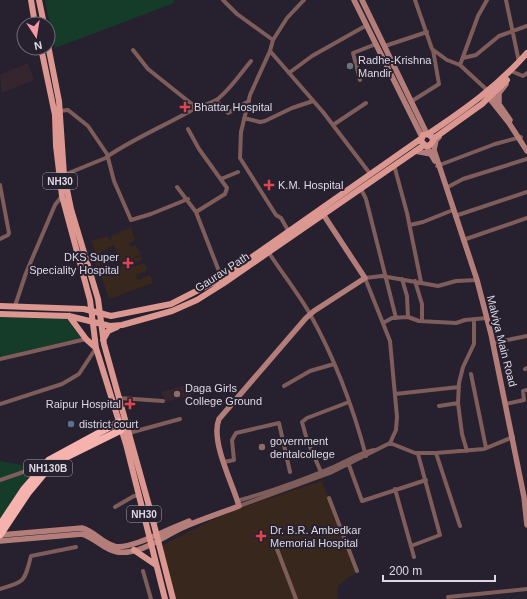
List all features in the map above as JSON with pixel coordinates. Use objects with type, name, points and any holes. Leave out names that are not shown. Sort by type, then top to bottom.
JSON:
[{"type":"highway","name":"NH130B","points":[[0,535],[44,464],[55,456],[119,422]]},
{"type":"highway","name":"NH130B","points":[[0,525],[37,476],[58,461],[122,430]]},
{"type":"main road","points":[[31,0],[34,16]]},
{"type":"main road","points":[[39,0],[42,16]]},
{"type":"main road","points":[[511,74],[527,53]]},
{"type":"main road","name":"NH30","points":[[43,56],[55,115],[56,151],[65,199],[87,285],[96,348],[122,430],[165,599]]},
{"type":"main road","name":"NH30","points":[[50,56],[60,111],[65,199],[98,299],[103,340],[173,599]]},
{"type":"main road","points":[[0,306],[83,309],[108,316],[118,315],[171,304],[223,280],[289,232],[322,212],[372,177],[425,136],[489,93],[527,58]]},
{"type":"main road","name":"Gaurav Path","points":[[0,314],[69,316],[110,326],[122,325],[172,311],[197,300],[223,280],[269,253],[322,212],[361,189],[372,177],[425,145],[432,144],[433,139],[477,108],[489,93]]},
{"type":"main road","points":[[425,136],[433,139]]},
{"type":"main road","points":[[425,136],[425,145]]},
{"type":"main road","points":[[69,316],[86,339],[96,348]]},
{"type":"main road","points":[[103,340],[108,331],[122,325]]},
{"type":"main road","points":[[134,550],[156,565]]},
{"type":"street","points":[[223,0],[237,14],[273,40]]},
{"type":"street","points":[[289,232],[240,158],[244,118],[249,101],[270,51],[273,40],[287,18],[304,0]]},
{"type":"street","points":[[354,0],[416,122],[425,136]]},
{"type":"street","points":[[362,0],[412,101],[425,136]]},
{"type":"street","points":[[412,101],[439,84],[434,50],[414,0]]},
{"type":"street","points":[[460,65],[478,16],[487,0]]},
{"type":"street","points":[[506,0],[519,63]]},
{"type":"street","points":[[289,73],[312,56],[366,25]]},
{"type":"street","points":[[463,58],[476,55],[499,36],[512,30],[527,26]]},
{"type":"street","points":[[385,46],[427,32]]},
{"type":"street","points":[[360,80],[353,53],[376,44]]},
{"type":"street","points":[[132,50],[148,69],[193,105],[194,109]]},
{"type":"street","points":[[434,50],[448,60],[460,65],[489,93],[527,146]]},
{"type":"street","points":[[270,51],[333,125],[372,177]]},
{"type":"street","points":[[64,175],[108,156],[140,137],[186,116],[194,109],[210,104],[216,100],[252,61]]},
{"type":"street","points":[[496,104],[499,93],[511,74],[523,76],[527,73]]},
{"type":"street","points":[[216,100],[228,114],[249,101]]},
{"type":"street","points":[[244,118],[260,122],[265,121],[292,108],[313,101]]},
{"type":"street","points":[[333,125],[366,103]]},
{"type":"street","points":[[477,108],[490,103],[496,104]]},
{"type":"street","points":[[60,111],[68,110],[88,126],[108,156],[114,181],[131,220],[151,214],[188,199]]},
{"type":"street","points":[[438,166],[434,150],[436,140],[454,124]]},
{"type":"street","points":[[188,129],[199,149],[228,191],[196,212]]},
{"type":"street","points":[[520,137],[527,151]]},
{"type":"street","points":[[438,166],[520,137]]},
{"type":"street","points":[[425,145],[438,166]]},
{"type":"street","points":[[415,151],[430,154]]},
{"type":"street","points":[[446,188],[463,179],[527,159]]},
{"type":"street","points":[[394,165],[410,224],[421,282]]},
{"type":"street","name":"Malviya Main Road","points":[[438,166],[477,280],[487,318],[526,496],[527,524]]},
{"type":"street","points":[[221,179],[238,172]]},
{"type":"street","points":[[0,185],[2,209],[8,235],[0,239]]},
{"type":"street","points":[[177,187],[188,199],[196,212],[223,280]]},
{"type":"street","points":[[361,189],[366,199],[384,277],[396,318]]},
{"type":"street","points":[[410,224],[423,222],[527,192]]},
{"type":"street","points":[[15,306],[26,273],[55,205],[65,199]]},
{"type":"street","points":[[0,541],[82,534],[90,537],[112,551],[120,552],[134,550],[157,538],[238,504],[285,487],[382,448],[390,443],[396,430],[395,394],[390,341],[366,278],[322,212]]},
{"type":"street","points":[[463,240],[527,218]]},
{"type":"street","points":[[269,253],[310,314],[334,364],[349,402],[365,454]]},
{"type":"street","points":[[238,504],[224,462],[218,438],[217,427],[219,419],[310,314],[366,278],[384,277],[402,279],[438,286],[456,280],[477,280]]},
{"type":"street","points":[[402,279],[407,296],[408,317]]},
{"type":"street","points":[[416,281],[422,304],[422,320]]},
{"type":"street","points":[[382,323],[396,318],[408,317],[422,320],[456,323],[487,318]]},
{"type":"street","points":[[467,451],[462,434],[458,403],[459,386],[463,367],[474,344],[474,319]]},
{"type":"street","points":[[493,343],[527,336]]},
{"type":"street","points":[[0,359],[86,339]]},
{"type":"street","points":[[0,404],[62,384],[79,374],[96,348]]},
{"type":"street","points":[[284,386],[310,371],[334,364]]},
{"type":"street","points":[[471,374],[486,448]]},
{"type":"street","points":[[395,394],[459,386]]},
{"type":"street","points":[[506,404],[524,400],[523,391],[527,390]]},
{"type":"street","points":[[119,398],[163,401]]},
{"type":"street","points":[[321,472],[306,440],[302,422],[307,418],[349,402]]},
{"type":"street","points":[[439,406],[458,403]]},
{"type":"street","points":[[129,433],[180,419]]},
{"type":"street","points":[[224,462],[234,460],[232,440],[236,433],[279,423],[290,472]]},
{"type":"street","points":[[390,443],[418,454],[467,451],[486,448],[513,437]]},
{"type":"street","points":[[436,453],[460,526]]},
{"type":"street","points":[[238,504],[304,484],[349,465],[365,454]]},
{"type":"street","points":[[411,546],[440,534],[418,454]]},
{"type":"street","points":[[349,465],[362,501],[426,480]]},
{"type":"street","points":[[0,480],[29,470],[37,476]]},
{"type":"street","points":[[395,489],[414,557]]},
{"type":"street","points":[[116,508],[134,496],[140,496]]},
{"type":"street","points":[[329,498],[357,571]]},
{"type":"street","points":[[0,535],[76,528],[86,529],[114,546],[125,546],[150,542]]},
{"type":"street","points":[[0,589],[21,583],[26,576],[31,556],[76,547]]},
{"type":"street","points":[[277,549],[296,599]]},
{"type":"street","points":[[143,571],[151,599]]},
{"type":"street","points":[[448,597],[527,589]]},
{"type":"shaded area","points":[[28,63],[34,80],[2,93],[0,75]]},
{"type":"shaded area","name":"DKS Super Speciality Hospital","points":[[131,227],[135,240],[129,244],[130,247],[136,245],[141,254],[130,260],[142,256],[142,260],[132,265],[132,267],[145,263],[147,270],[136,275],[138,280],[150,275],[153,283],[109,299],[98,268],[109,263],[113,271],[122,267],[114,245],[101,252],[105,263],[96,267],[91,253],[95,251],[91,241],[107,236],[110,240],[112,240],[111,236]]},
{"type":"shaded area","name":"Daga Girls College Ground","points":[[192,383],[193,395],[165,402],[161,392]]},
{"type":"shaded area","name":"Dr. B.R. Ambedkar Memorial Hospital","points":[[322,481],[356,572],[339,585],[337,589],[338,599],[175,599],[161,546],[227,512]]},
{"type":"green space","points":[[45,0],[173,0],[174,3],[56,48],[56,16],[48,16]]},
{"type":"green space","points":[[0,317],[66,318],[81,338],[0,357]]},
{"type":"green space","points":[[0,461],[38,468],[27,479],[0,519]]},
{"type":"place","name":"Radhe-Krishna Mandir","points":[[350,66]]},
{"type":"place","name":"Bhattar Hospital","points":[[185,107]]},
{"type":"place","name":"K.M. Hospital","points":[[269,185]]},
{"type":"place","name":"DKS Super Speciality Hospital","points":[[128,263]]},
{"type":"place","name":"Daga Girls College Ground","points":[[177,394]]},
{"type":"place","name":"Raipur Hospital","points":[[130,404]]},
{"type":"place","name":"district court","points":[[71,424]]},
{"type":"place","name":"government dentalcollege","points":[[262,447]]},
{"type":"place","name":"Dr. B.R. Ambedkar Memorial Hospital","points":[[261,536]]}]
